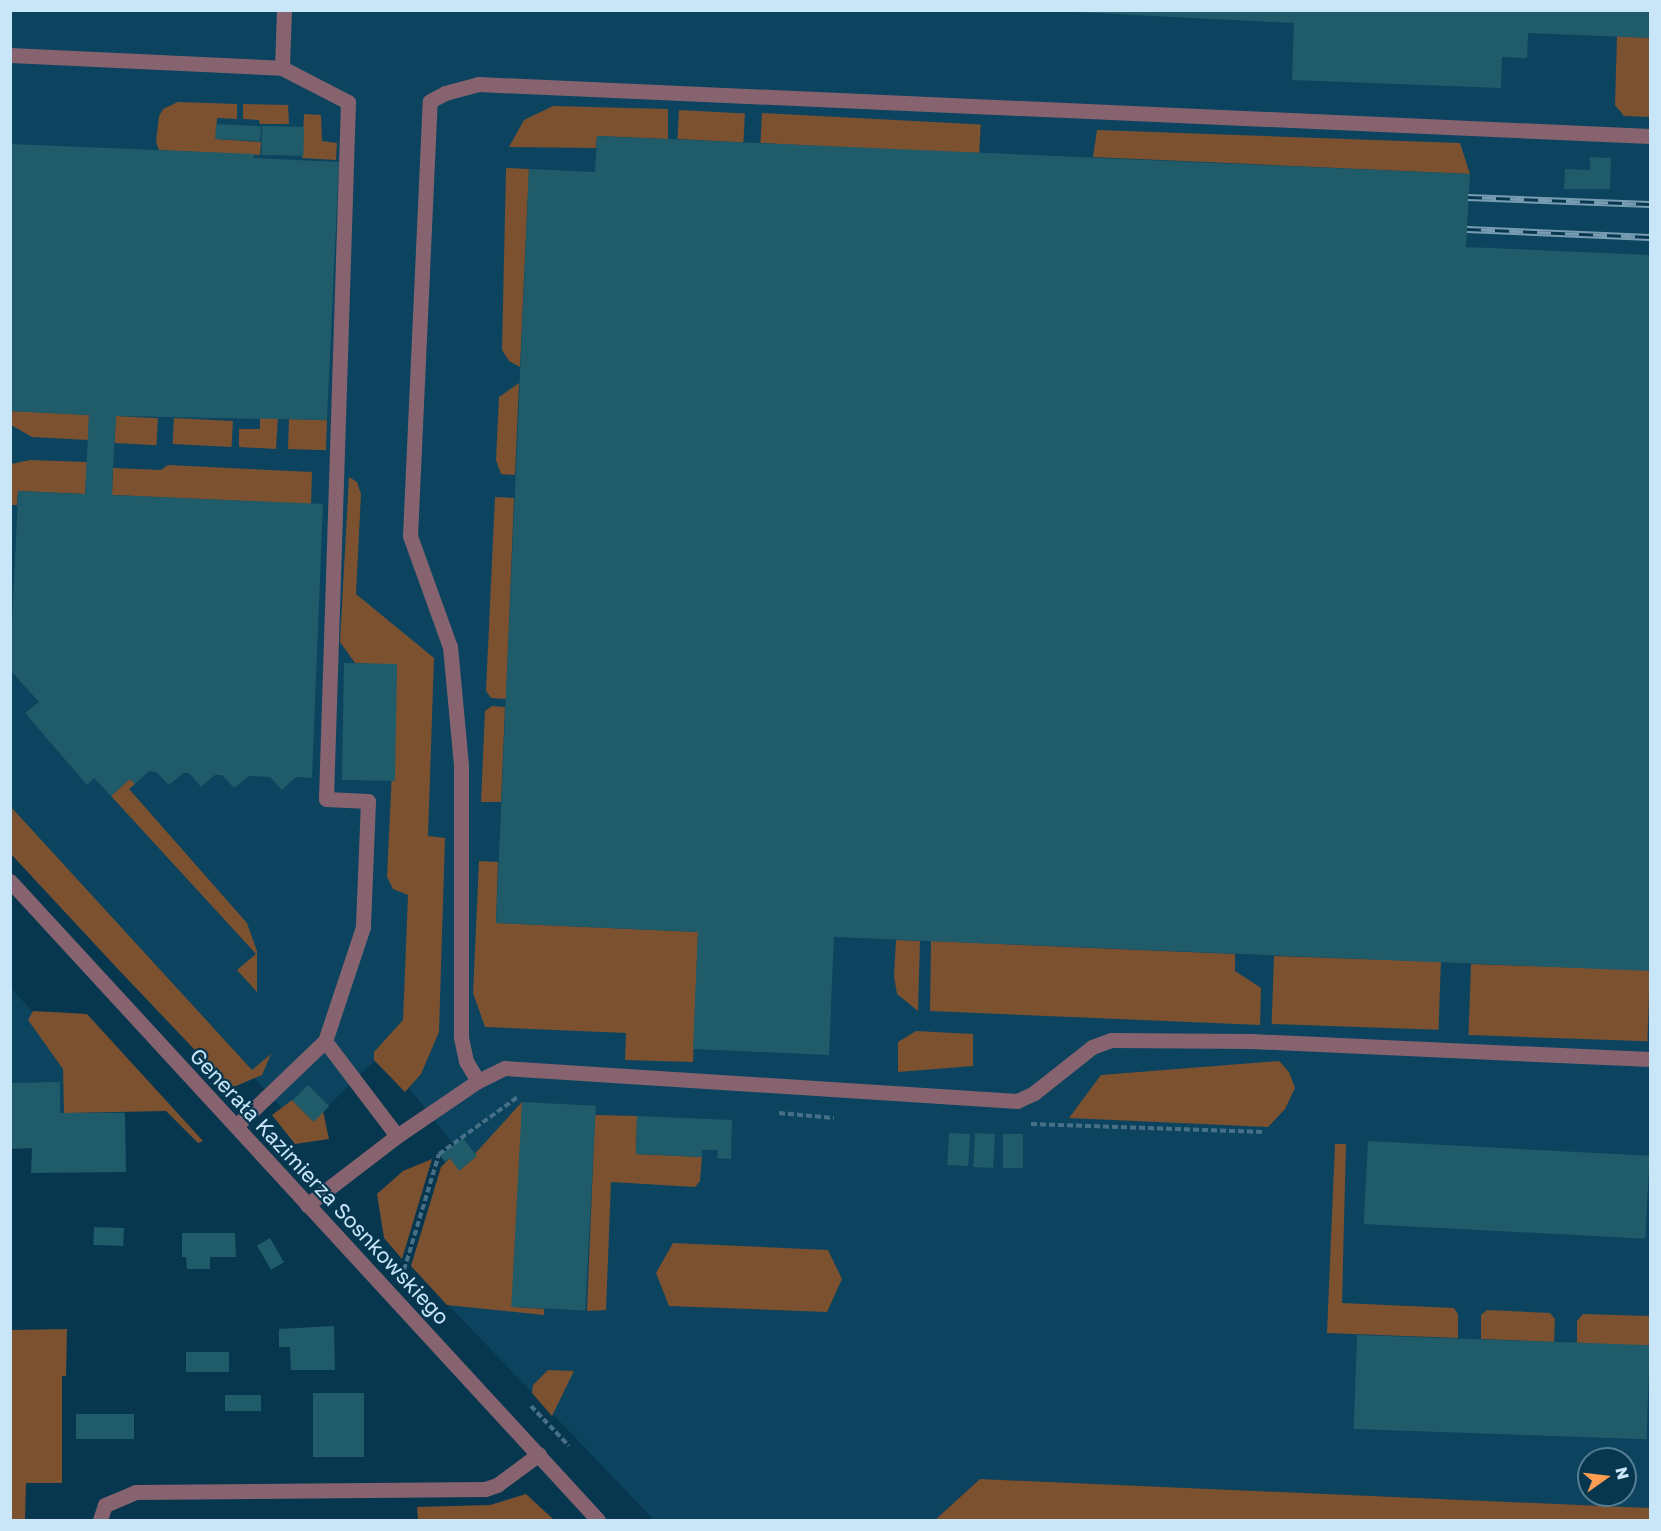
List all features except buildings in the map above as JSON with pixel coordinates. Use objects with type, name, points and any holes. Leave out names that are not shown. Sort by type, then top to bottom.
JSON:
[{"type":"street","points":[[282,68],[284,10]]},
{"type":"street","points":[[10,55],[282,68],[348,102],[326,799],[368,801],[363,927],[325,1041],[236,1126]]},
{"type":"street","points":[[478,1081],[466,1061],[461,1037],[461,765],[450,647],[410,536],[430,101],[445,93],[478,84],[1650,136]]},
{"type":"street","name":"Generała Kazimierza Sosnkowskiego","points":[[10,881],[539,1454],[598,1521]]},
{"type":"street","points":[[308,1205],[397,1136],[478,1081],[505,1068],[1017,1101],[1034,1094],[1092,1047],[1111,1040],[1251,1041],[1650,1059]]},
{"type":"street","points":[[325,1041],[397,1136]]},
{"type":"street","points":[[100,1521],[105,1505],[135,1491],[485,1490],[497,1485],[539,1454]]},
{"type":"path","points":[[396,1265],[403,1274],[439,1154],[521,1094]]},
{"type":"path","points":[[770,1109],[787,1116],[846,1118]]},
{"type":"path","points":[[1025,1124],[1263,1132]]},
{"type":"shaded area","points":[[11,11],[1650,11],[1650,1508],[1627,1507],[1637,1507],[1637,1447],[1577,1447],[1577,1505],[980,1479],[935,1520],[654,1520],[411,1266],[441,1167],[450,1158],[460,1170],[463,1138],[454,1145],[409,1088],[405,1092],[376,1059],[313,1121],[281,1107],[11,812]]},
{"type":"shaded area","points":[[1617,36],[1650,38],[1650,117],[1624,116],[1615,105]]},
{"type":"shaded area","points":[[178,102],[237,104],[237,119],[217,118],[216,139],[261,142],[260,155],[159,150],[156,142],[159,116],[163,109]]},
{"type":"shaded area","points":[[243,104],[288,105],[289,124],[260,124],[259,120],[243,119]]},
{"type":"shaded area","points":[[553,106],[668,109],[668,139],[597,136],[596,148],[509,147],[524,120]]},
{"type":"shaded area","points":[[679,110],[745,113],[743,142],[677,139]]},
{"type":"shaded area","points":[[762,113],[981,124],[979,154],[760,143]]},
{"type":"shaded area","points":[[304,114],[321,115],[322,141],[337,143],[336,160],[302,158]]},
{"type":"shaded area","points":[[1097,130],[1460,143],[1470,174],[1093,157]]},
{"type":"shaded area","points":[[506,168],[529,169],[520,367],[509,361],[502,350]]},
{"type":"shaded area","points":[[519,383],[515,475],[501,474],[496,460],[499,397]]},
{"type":"shaded area","points":[[11,411],[89,415],[88,440],[32,437],[11,425]]},
{"type":"shaded area","points":[[116,416],[158,418],[157,445],[115,443]]},
{"type":"shaded area","points":[[174,418],[233,421],[232,447],[173,444]]},
{"type":"shaded area","points":[[260,418],[278,418],[276,449],[239,447],[239,429],[260,429]]},
{"type":"shaded area","points":[[289,419],[327,420],[326,450],[288,449]]},
{"type":"shaded area","points":[[30,460],[87,462],[85,494],[18,491],[17,505],[11,505],[11,464]]},
{"type":"shaded area","points":[[168,465],[312,472],[311,504],[112,495],[113,468],[161,470]]},
{"type":"shaded area","points":[[349,477],[357,482],[361,494],[356,594],[434,658],[428,836],[445,838],[439,1032],[421,1074],[405,1092],[374,1060],[374,1052],[403,1020],[408,895],[393,889],[387,877],[397,665],[355,663],[340,642]]},
{"type":"shaded area","points":[[495,497],[514,498],[506,699],[491,698],[486,691]]},
{"type":"shaded area","points":[[492,706],[505,707],[501,802],[481,802],[485,711]]},
{"type":"shaded area","points":[[130,779],[135,784],[129,789],[247,923],[257,951],[257,992],[237,970],[256,954],[111,796]]},
{"type":"shaded area","points":[[11,807],[252,1070],[271,1054],[262,1075],[231,1088],[116,967],[11,854]]},
{"type":"shaded area","points":[[479,861],[498,862],[496,923],[698,932],[693,1062],[625,1060],[626,1033],[485,1027],[473,993]]},
{"type":"shaded area","points":[[896,940],[920,941],[918,1011],[897,994],[894,976]]},
{"type":"shaded area","points":[[931,941],[1235,954],[1235,971],[1261,988],[1260,1025],[930,1011]]},
{"type":"shaded area","points":[[1274,956],[1441,962],[1439,1030],[1272,1024]]},
{"type":"shaded area","points":[[1471,964],[1650,970],[1647,1041],[1469,1035]]},
{"type":"shaded area","points":[[10,987],[125,1113],[11,1114]]},
{"type":"shaded area","points":[[33,1011],[87,1014],[203,1141],[198,1143],[166,1111],[64,1113],[63,1069],[28,1020]]},
{"type":"shaded area","points":[[916,1031],[973,1034],[973,1066],[898,1072],[898,1042]]},
{"type":"shaded area","points":[[1279,1061],[1289,1072],[1295,1088],[1285,1109],[1268,1127],[1069,1118],[1101,1075]]},
{"type":"shaded area","points":[[292,1100],[313,1121],[323,1111],[329,1139],[295,1144],[272,1115]]},
{"type":"shaded area","points":[[522,1102],[515,1307],[544,1309],[544,1315],[447,1305],[411,1266],[441,1167],[450,1158],[460,1170]]},
{"type":"shaded area","points":[[595,1115],[637,1116],[636,1154],[702,1157],[700,1181],[695,1187],[611,1182],[606,1310],[587,1311]]},
{"type":"shaded area","points":[[1335,1144],[1346,1144],[1342,1303],[1454,1308],[1458,1314],[1458,1338],[1327,1333]]},
{"type":"shaded area","points":[[432,1159],[402,1259],[384,1238],[377,1194],[403,1171]]},
{"type":"shaded area","points":[[673,1243],[828,1250],[842,1279],[827,1312],[669,1306],[656,1273]]},
{"type":"shaded area","points":[[1487,1310],[1550,1313],[1555,1319],[1554,1342],[1481,1339],[1481,1315]]},
{"type":"shaded area","points":[[1583,1314],[1650,1316],[1650,1346],[1577,1343],[1577,1321]]},
{"type":"shaded area","points":[[67,1329],[66,1376],[62,1376],[62,1483],[26,1483],[25,1520],[11,1520],[11,1330]]},
{"type":"shaded area","points":[[548,1370],[574,1371],[552,1416],[532,1393],[533,1385]]},
{"type":"shaded area","points":[[980,1479],[1577,1505],[1577,1507],[1650,1508],[1650,1520],[935,1520]]},
{"type":"shaded area","points":[[526,1494],[554,1520],[418,1519],[417,1507],[490,1505]]},
{"type":"railway","points":[[1468,197],[1650,204]]},
{"type":"railway","points":[[1467,229],[1650,237]]}]
